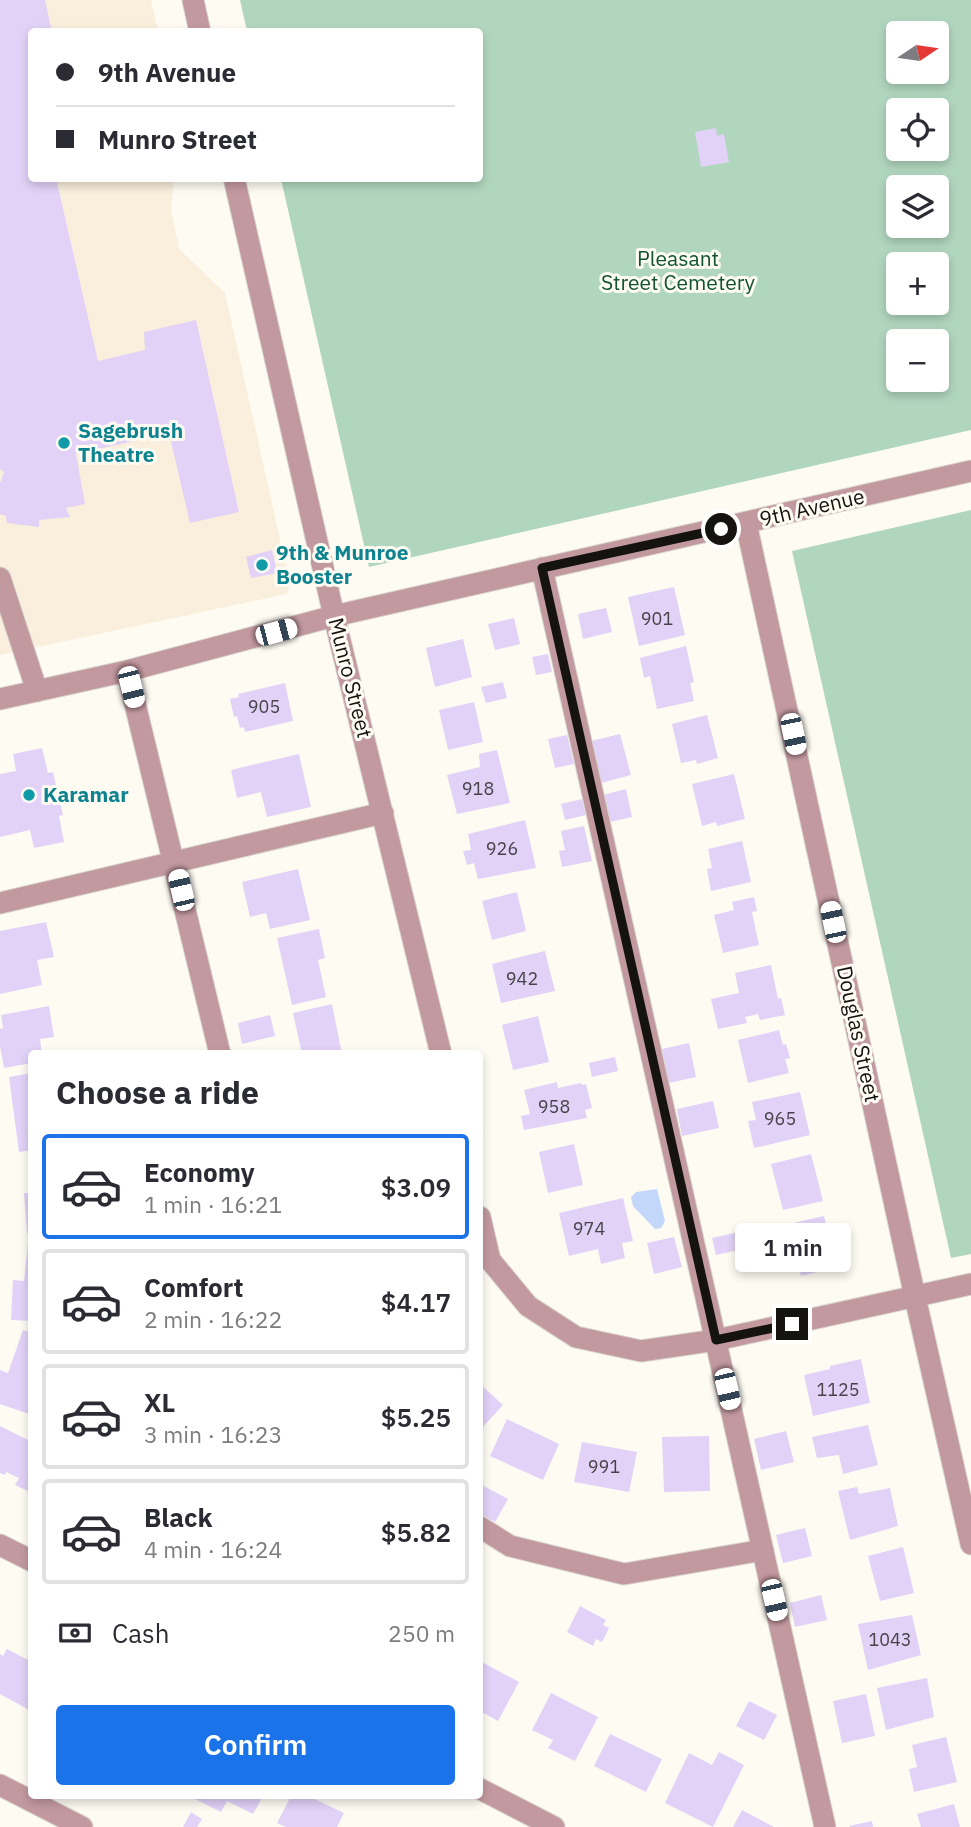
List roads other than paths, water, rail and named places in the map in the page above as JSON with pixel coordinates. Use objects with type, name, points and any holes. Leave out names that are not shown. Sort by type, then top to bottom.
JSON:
[{"type":"street","points":[[193,0],[199,28]]},
{"type":"street","name":"Munro Street","points":[[235,182],[334,617],[439,1050]]},
{"type":"street","name":"9th Avenue","points":[[0,699],[542,568],[971,471]]},
{"type":"street","name":"Douglas Street","points":[[746,523],[971,1544]]},
{"type":"street","points":[[542,568],[825,1827]]},
{"type":"street","points":[[0,578],[37,691]]},
{"type":"street","points":[[127,670],[219,1050]]},
{"type":"street","points":[[0,903],[383,813]]},
{"type":"street","points":[[483,1230],[490,1261],[528,1306],[576,1337],[640,1351],[716,1340],[971,1284]]},
{"type":"street","points":[[483,1529],[510,1546],[624,1573],[763,1550]]},
{"type":"street","points":[[0,1545],[28,1559]]},
{"type":"street","points":[[0,1785],[82,1827]]},
{"type":"street","points":[[483,1791],[554,1827]]},
{"type":"water","points":[[657,1189],[665,1221],[661,1228],[655,1229],[633,1206],[631,1197],[636,1192]]},
{"type":"place","name":"Sagebrush Theatre","points":[[64,443]]},
{"type":"place","name":"9th & Munroe Booster","points":[[262,565]]},
{"type":"place","name":"Karamar","points":[[29,795]]},
{"type":"park label","name":"Pleasant Street Cemetery","points":[[678,271]]}]
